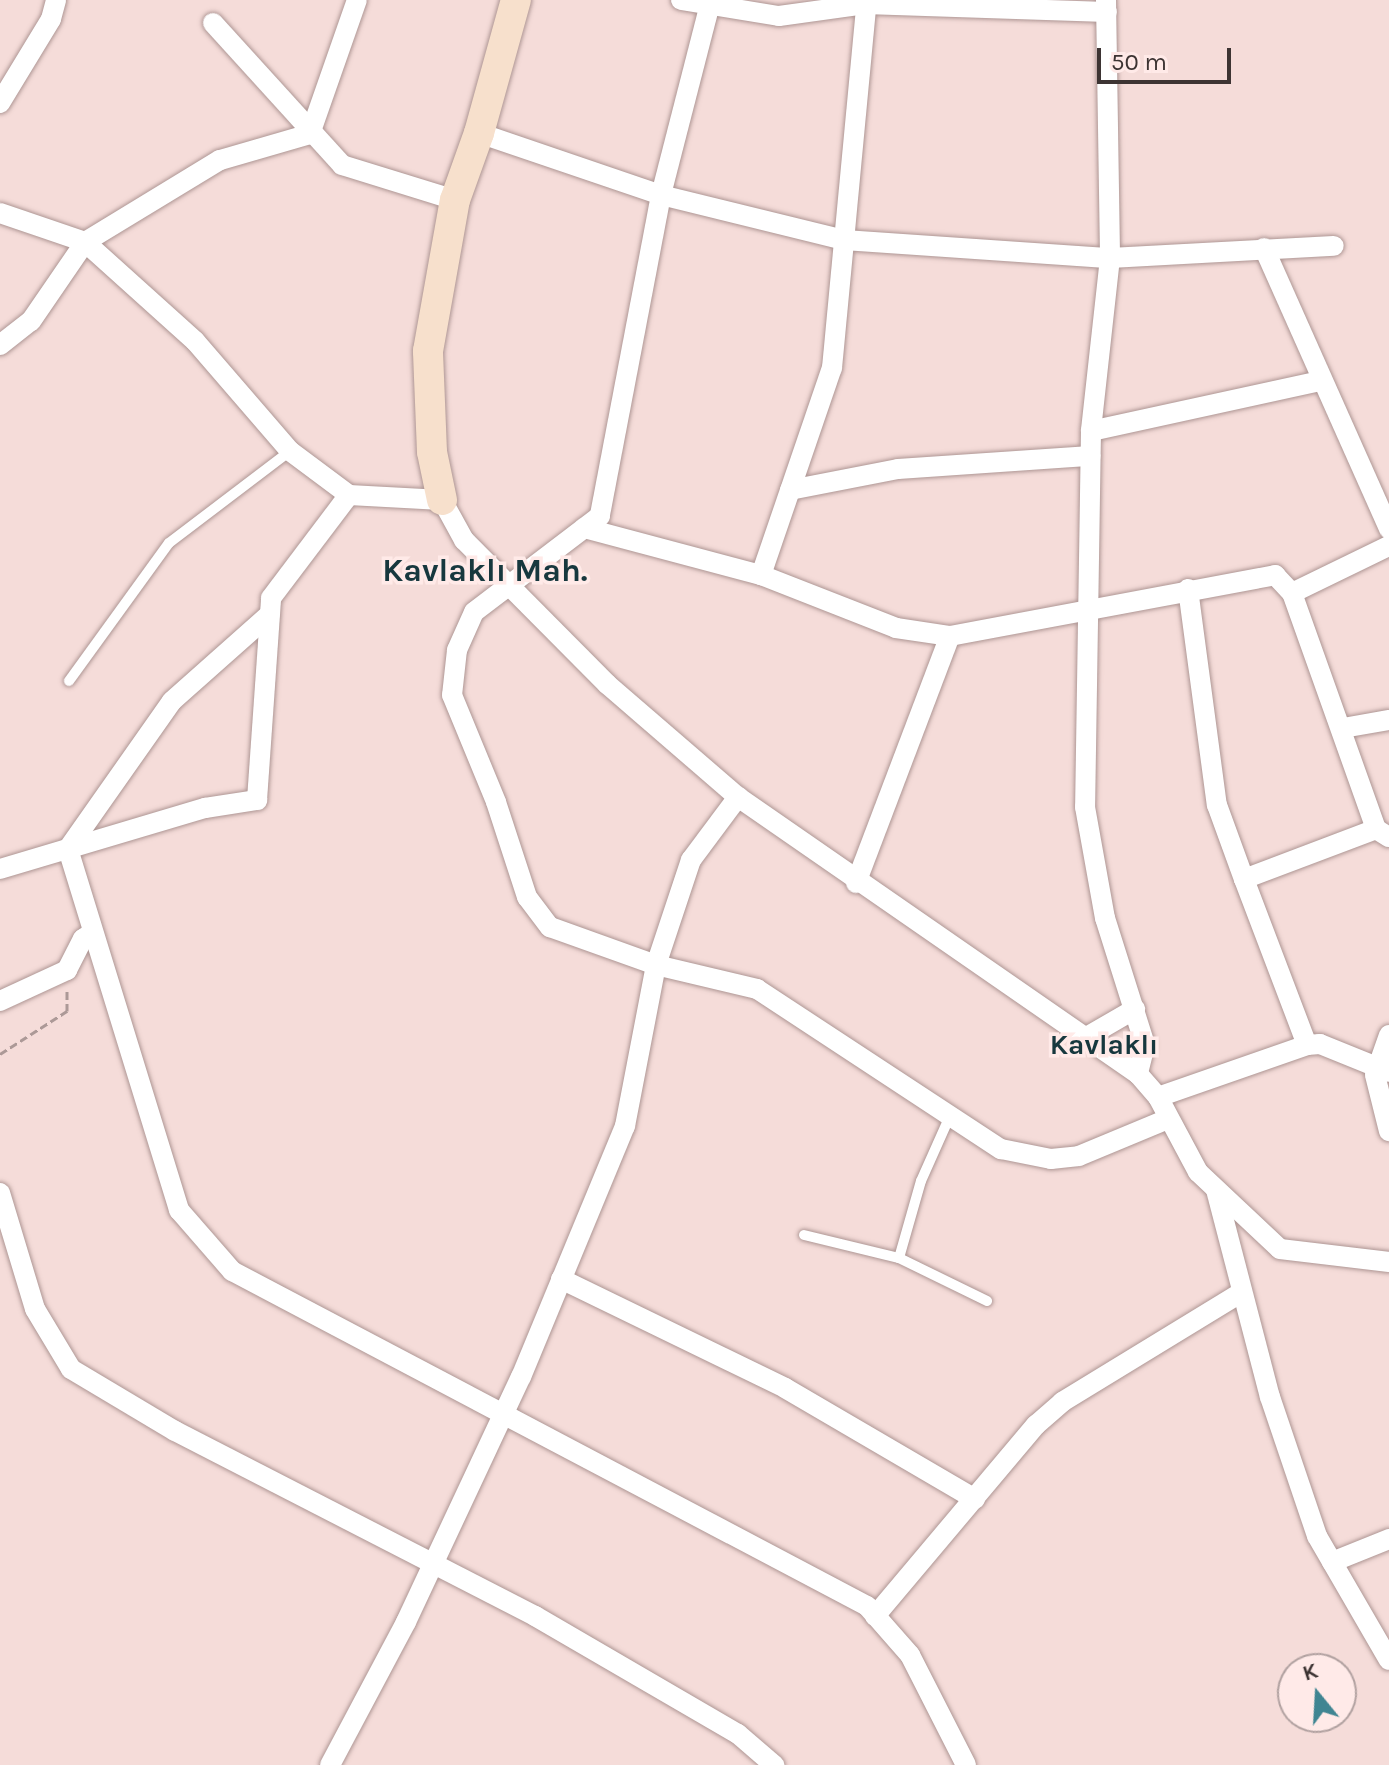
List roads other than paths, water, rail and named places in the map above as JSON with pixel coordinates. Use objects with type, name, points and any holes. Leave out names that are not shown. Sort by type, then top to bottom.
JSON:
[{"type":"street","points":[[0,103],[51,19],[56,0]]},
{"type":"street","points":[[310,134],[357,0]]},
{"type":"street","points":[[516,0],[479,133],[455,200],[428,351],[432,452],[442,500],[464,540],[607,684],[738,797],[856,883],[1138,1074],[1158,1097],[1186,1154],[1216,1188],[1280,1249],[1370,1263],[1389,1262]]},
{"type":"street","points":[[681,0],[711,2],[779,16],[866,2],[1107,6],[1110,258],[1091,431],[1085,807],[1105,918],[1135,1009],[1146,1058],[1138,1074]]},
{"type":"street","points":[[711,2],[661,195],[600,516],[474,612],[457,650],[452,695],[496,802],[527,897],[550,927],[656,965],[757,989],[949,1118],[1001,1149],[1051,1159],[1102,1149],[1168,1119]]},
{"type":"street","points":[[761,575],[832,368],[866,2]]},
{"type":"street","points":[[213,23],[310,134],[342,165],[455,200]]},
{"type":"street","points":[[479,133],[661,195],[844,240],[1110,258],[1334,246]]},
{"type":"street","points":[[0,345],[31,321],[85,242],[220,160],[310,134]]},
{"type":"street","points":[[0,213],[85,242],[195,341],[290,451],[349,495],[442,500]]},
{"type":"street","points":[[1264,248],[1389,529]]},
{"type":"street","points":[[1091,431],[1321,381]]},
{"type":"street","points":[[790,490],[898,469],[1091,456]]},
{"type":"street","points":[[0,869],[205,808],[257,800],[271,598],[349,495]]},
{"type":"street","points":[[584,528],[761,575],[896,628],[950,636],[1090,606],[1275,575],[1292,593],[1383,833],[1244,879]]},
{"type":"street","points":[[1292,593],[1389,546]]},
{"type":"street","points":[[1188,589],[1217,805],[1307,1045]]},
{"type":"street","points":[[68,849],[172,701],[270,614]]},
{"type":"street","points":[[856,883],[950,636]]},
{"type":"street","points":[[1343,728],[1389,720]]},
{"type":"street","points":[[330,1765],[502,1417],[561,1279],[625,1126],[656,965],[691,860],[738,797]]},
{"type":"street","points":[[68,849],[179,1210],[232,1271],[502,1417],[867,1606],[910,1655],[966,1765]]},
{"type":"street","points":[[0,1001],[67,970],[83,939],[93,932]]},
{"type":"street","points":[[1085,1038],[1135,1009]]},
{"type":"street","points":[[1389,1035],[1375,1086],[1389,1131]]},
{"type":"street","points":[[1158,1097],[1307,1045],[1320,1044],[1382,1068]]},
{"type":"street","points":[[1216,1188],[1270,1397],[1317,1536],[1389,1660]]},
{"type":"street","points":[[0,1193],[35,1309],[71,1369],[175,1431],[535,1616],[738,1734],[774,1765]]},
{"type":"street","points":[[561,1279],[785,1388],[975,1499]]},
{"type":"street","points":[[875,1616],[1062,1402],[1242,1292]]},
{"type":"street","points":[[1332,1562],[1389,1539]]},
{"type":"lane","points":[[69,681],[169,543],[290,451]]},
{"type":"lane","points":[[899,1258],[921,1181],[949,1118]]},
{"type":"lane","points":[[804,1235],[899,1258],[987,1301]]},
{"type":"district","name":"Kavlaklı Mah.","points":[[485,571]]},
{"type":"district","name":"Kavlaklı","points":[[1104,1045]]}]
